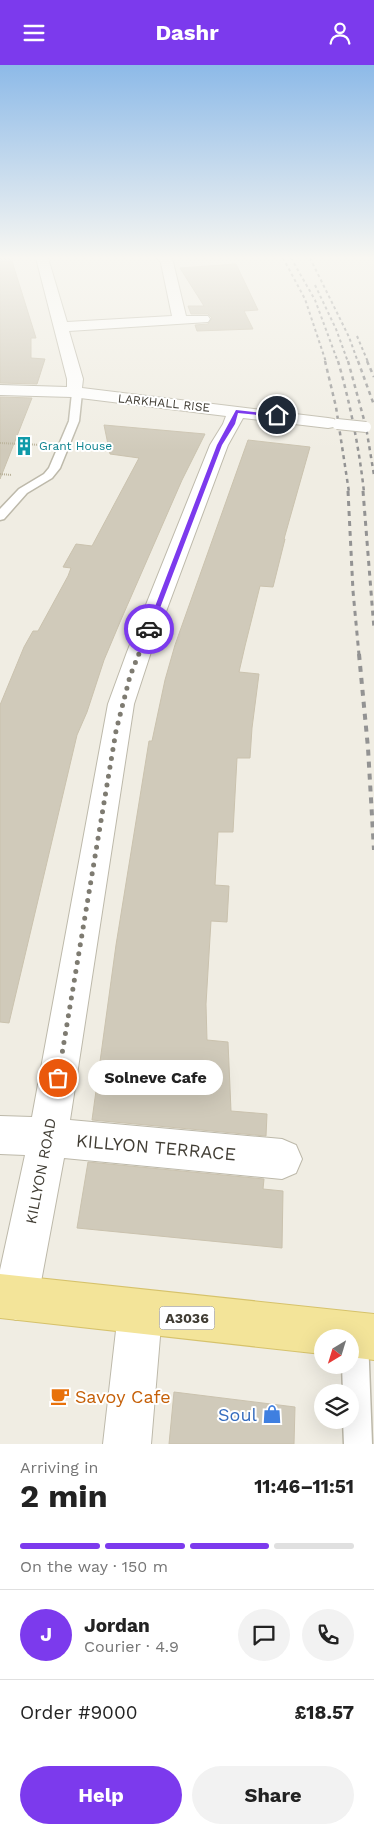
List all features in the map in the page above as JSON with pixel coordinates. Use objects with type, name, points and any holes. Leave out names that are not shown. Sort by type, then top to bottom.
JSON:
[{"type":"main road","name":"A3036","points":[[8,1297],[140,1313],[364,1336]]},
{"type":"street","points":[[60,322],[75,379],[75,393]]},
{"type":"street","points":[[61,327],[153,322]]},
{"type":"street","name":"LARKHALL RISE","points":[[0,390],[75,393],[234,418],[297,418],[333,423]]},
{"type":"street","name":"KILLYON ROAD","points":[[8,1297],[48,1137],[121,704],[139,652],[220,445],[234,418]]},
{"type":"street","name":"KILLYON TERRACE","points":[[0,1135],[48,1137],[282,1159]]},
{"type":"street","points":[[127,1444],[140,1313]]},
{"type":"lane","points":[[0,515],[23,491],[48,476],[54,468],[74,421],[75,393]]},
{"type":"lane","points":[[333,423],[374,428]]},
{"type":"lane","points":[[358,1444],[364,1336]]},
{"type":"path","points":[[0,443],[64,446]]},
{"type":"building","points":[[0,322],[31,322],[36,338],[31,338],[31,358],[45,359],[37,384],[0,383]]},
{"type":"building","points":[[209,322],[250,322],[253,329],[197,331],[195,325]]},
{"type":"building","points":[[0,397],[32,398],[0,479]]},
{"type":"building","points":[[104,425],[205,434],[182,480],[120,622],[77,735],[9,1023],[0,1022],[0,705],[24,647],[33,631],[38,631],[68,576],[71,568],[63,567],[76,544],[92,546],[139,458],[110,454]]},
{"type":"building","points":[[248,440],[310,447],[284,539],[273,587],[260,586],[239,672],[259,674],[250,758],[237,758],[233,832],[218,832],[215,885],[229,886],[227,922],[211,921],[206,1004],[207,1040],[228,1042],[231,1111],[267,1114],[266,1136],[92,1120],[116,945],[149,741],[152,741],[165,680],[175,645]]},
{"type":"building","points":[[88,1162],[264,1179],[263,1189],[283,1191],[282,1248],[77,1228]]},
{"type":"building","points":[[174,1392],[295,1407],[294,1444],[169,1444]]},
{"type":"railway","points":[[313,322],[326,362]]},
{"type":"railway","points":[[323,322],[338,362]]},
{"type":"railway","points":[[333,322],[348,362]]},
{"type":"railway","points":[[342,322],[358,362]]},
{"type":"railway","points":[[357,336],[368,362]]},
{"type":"railway","points":[[325,361],[336,407],[349,492]]},
{"type":"railway","points":[[338,361],[354,425],[364,492]]},
{"type":"railway","points":[[348,361],[366,427],[374,475]]},
{"type":"railway","points":[[358,361],[374,405]]},
{"type":"railway","points":[[367,361],[374,377]]},
{"type":"railway","points":[[348,491],[353,591],[359,655]]},
{"type":"railway","points":[[363,491],[374,629]]},
{"type":"railway","points":[[359,654],[368,748],[374,850]]},
{"type":"way so far","points":[[58,1078],[121,704],[149,629]]},
{"type":"place","name":"Grant House","points":[[24,446]]},
{"type":"place","name":"Solneve Cafe","points":[[58,1078]]},
{"type":"place","name":"Savoy Cafe","points":[[60,1396]]},
{"type":"place","name":"Soul","points":[[272,1414]]},
{"type":"route","points":[[149,629],[220,445],[232,424],[236,411],[277,415]]}]
